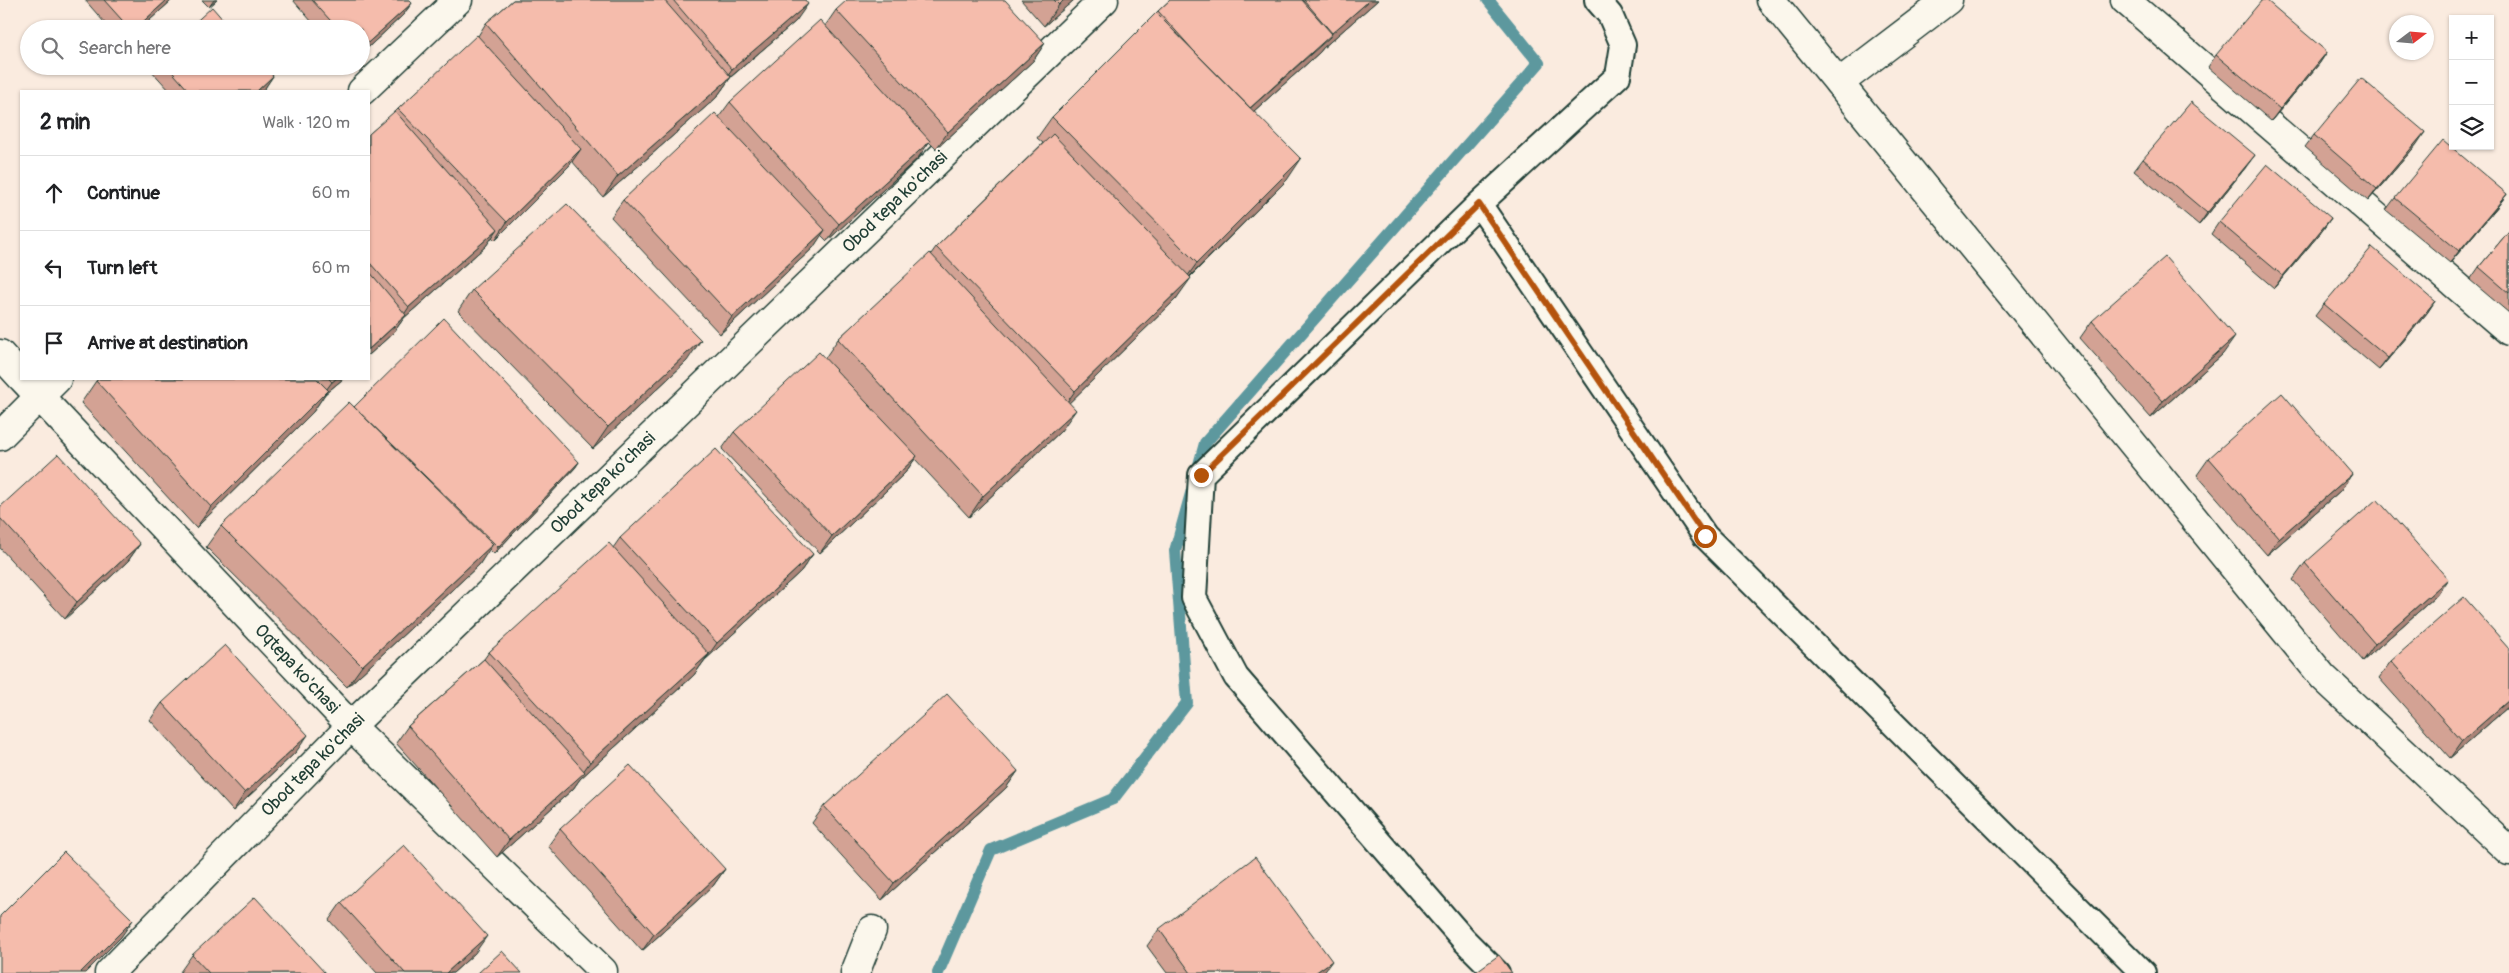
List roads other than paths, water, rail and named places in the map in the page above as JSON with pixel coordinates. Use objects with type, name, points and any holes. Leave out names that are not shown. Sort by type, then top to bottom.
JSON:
[{"type":"street","points":[[363,90],[458,0]]},
{"type":"street","name":"Obod tepa ko'chasi","points":[[109,973],[351,726],[1104,0]]},
{"type":"street","points":[[1771,0],[2323,677],[2509,851]]},
{"type":"street","points":[[1839,83],[1948,0]]},
{"type":"street","points":[[2124,0],[2509,331]]},
{"type":"street","name":"Oqtepa ko'chasi","points":[[0,354],[20,371]]},
{"type":"street","points":[[0,436],[35,383]]},
{"type":"street","name":"Oqtepa ko'chasi","points":[[35,383],[351,726],[603,971]]},
{"type":"street","points":[[855,973],[872,930]]},
{"type":"lane","points":[[1498,973],[1464,940],[1236,678],[1194,598],[1201,475],[1479,204],[1618,76],[1623,45],[1610,16],[1597,0]]},
{"type":"lane","points":[[1479,204],[1705,536],[2143,973]]},
{"type":"waterway","points":[[938,973],[991,850],[1113,799],[1187,703],[1175,551],[1205,443],[1539,63],[1488,0]]}]
